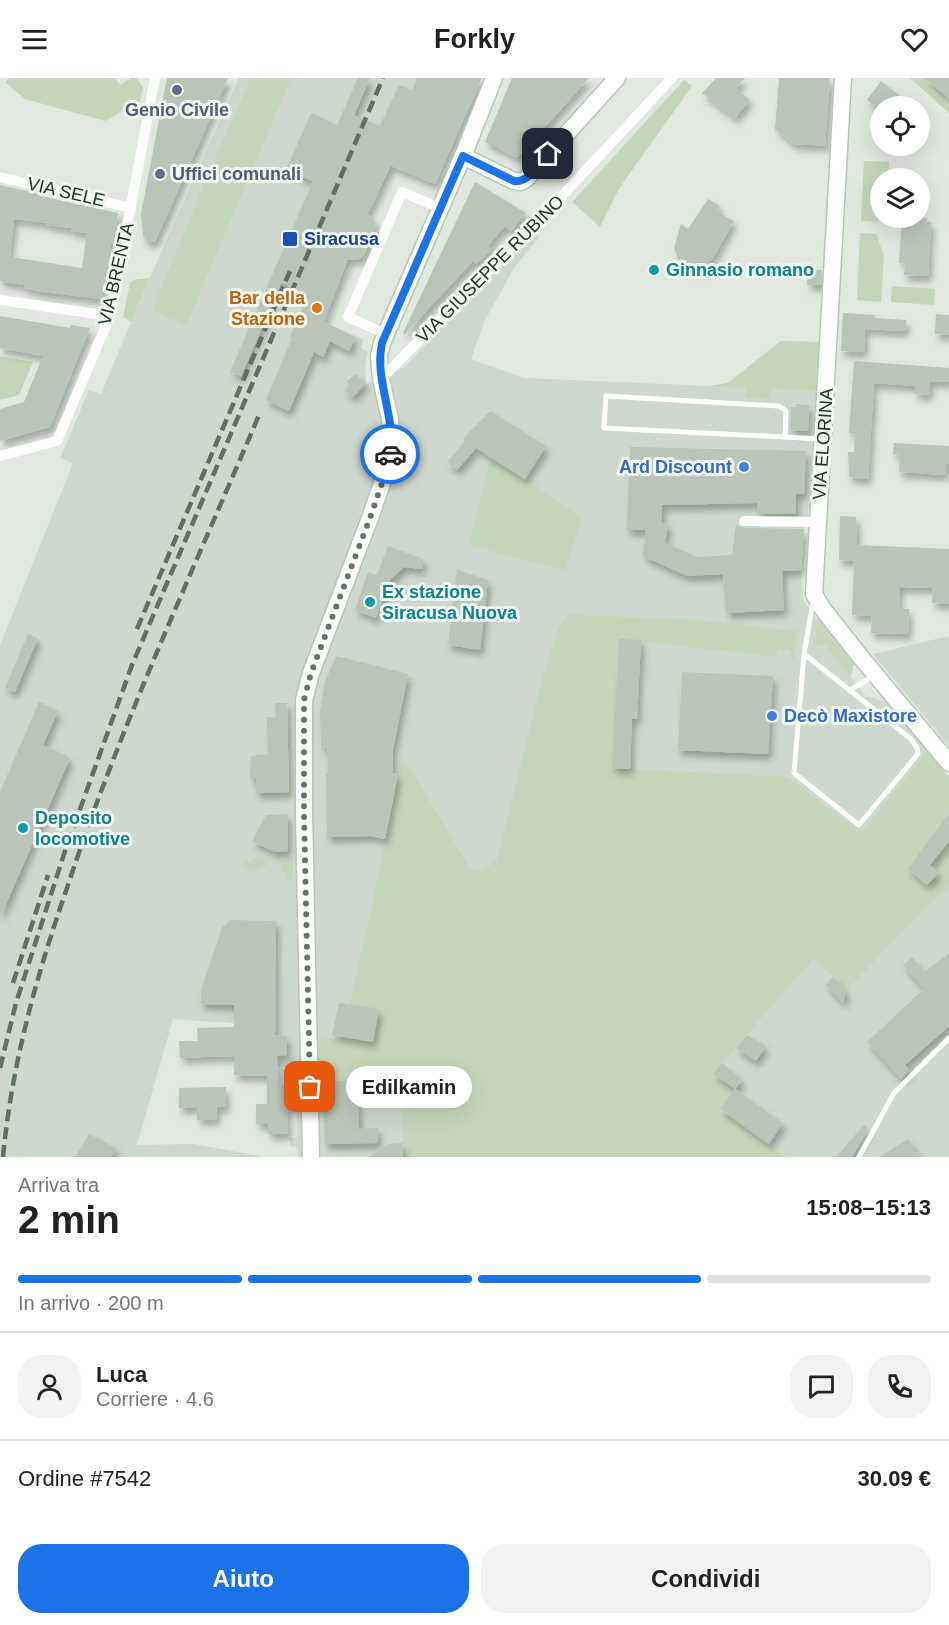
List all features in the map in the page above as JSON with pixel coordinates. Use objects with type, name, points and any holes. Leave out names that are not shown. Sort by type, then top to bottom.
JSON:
[{"type":"main road","points":[[311,1157],[304,700],[311,673],[388,466],[392,442],[379,356],[384,338],[463,156],[494,78]]},
{"type":"main road","points":[[463,156],[514,181],[520,182],[526,179],[617,78]]},
{"type":"main road","name":"VIA ELORINA","points":[[814,594],[843,78]]},
{"type":"main road","points":[[814,594],[822,608],[949,762]]},
{"type":"street","points":[[144,78],[153,84]]},
{"type":"street","name":"VIA GIUSEPPE RUBINO","points":[[381,379],[560,198],[672,78]]},
{"type":"street","name":"VIA BRENTA","points":[[0,456],[57,441],[110,316],[153,84]]},
{"type":"street","name":"VIA SELE","points":[[0,177],[131,208]]},
{"type":"street","points":[[404,356],[394,358],[387,353],[384,338],[348,317],[402,192],[440,208]]},
{"type":"street","points":[[0,300],[110,316]]},
{"type":"street","points":[[744,521],[818,522]]},
{"type":"lane","points":[[785,437],[786,411],[779,406],[606,396],[604,428],[824,439]]},
{"type":"lane","points":[[804,654],[911,739],[917,748],[918,754],[859,825],[794,773],[804,654],[814,594]]},
{"type":"lane","points":[[850,690],[876,675]]},
{"type":"lane","points":[[859,1157],[894,1093],[949,1038]]},
{"type":"shaded area","points":[[239,78],[434,78],[380,192],[378,191],[324,322],[364,340],[361,348],[368,352],[365,366],[366,384],[404,367],[533,233],[539,237],[514,268],[485,320],[471,359],[524,378],[710,386],[728,383],[781,341],[819,342],[814,456],[808,516],[804,526],[801,570],[803,600],[854,662],[851,677],[864,695],[886,702],[949,777],[949,1157],[298,1157],[297,1147],[290,1146],[289,1138],[297,1138],[296,1067],[234,1067],[234,1023],[173,1019],[137,1145],[194,1144],[264,1157],[0,1157],[0,645],[73,463],[60,458],[89,390],[101,394],[150,277]]},
{"type":"shaded area","points":[[949,636],[949,746],[873,654]]},
{"type":"green space","points":[[8,78],[115,78],[120,85],[131,78],[136,78],[143,87],[138,110],[128,108],[105,121],[25,99],[6,83]]},
{"type":"green space","points":[[251,78],[291,78],[186,326],[152,310]]},
{"type":"green space","points":[[910,78],[924,78],[949,98],[949,113]]},
{"type":"green space","points":[[684,80],[692,86],[620,187],[600,227],[572,202]]},
{"type":"green space","points":[[864,161],[889,162],[889,168],[870,168],[870,222],[861,221]]},
{"type":"green space","points":[[860,233],[876,234],[884,255],[881,302],[857,300]]},
{"type":"green space","points":[[150,277],[131,322],[123,317],[130,283]]},
{"type":"green space","points":[[892,286],[935,289],[934,305],[891,302]]},
{"type":"green space","points":[[781,341],[819,342],[817,391],[771,389],[770,399],[746,398],[746,388],[710,386],[728,383]]},
{"type":"green space","points":[[0,356],[33,362],[19,395],[0,400]]},
{"type":"green space","points":[[491,457],[582,518],[565,571],[469,545]]},
{"type":"green space","points":[[569,614],[687,619],[797,631],[794,659],[791,658],[791,651],[777,650],[777,657],[619,639],[613,768],[788,777],[861,832],[927,752],[949,777],[949,887],[923,910],[846,991],[813,959],[713,1073],[735,1089],[721,1110],[785,1157],[403,1157],[401,1079],[317,1082],[315,1048],[319,1048],[322,1039],[342,1038],[401,761],[406,761],[471,870],[482,870],[497,860],[543,675],[559,627]]},
{"type":"green space","points":[[817,619],[854,662],[850,677],[826,645],[814,645]]},
{"type":"green space","points":[[256,857],[273,859],[254,872],[241,867],[244,860],[251,862]]},
{"type":"green space","points":[[293,858],[293,880],[288,881],[286,872],[282,872],[279,860]]},
{"type":"building","points":[[167,78],[228,78],[155,242],[150,242],[145,240],[143,234],[141,214]]},
{"type":"building","points":[[358,78],[370,78],[354,115],[380,126],[399,85],[412,90],[417,78],[482,78],[435,184],[391,166],[368,214],[376,226],[364,255],[359,259],[348,260],[324,322],[355,337],[349,351],[330,341],[323,357],[314,352],[289,411],[266,400],[308,296],[281,283],[241,376],[230,372],[313,181],[286,170],[311,113],[337,125]]},
{"type":"building","points":[[512,78],[589,78],[517,158],[485,142]]},
{"type":"building","points":[[716,78],[745,78],[736,88],[750,100],[735,118],[702,93]]},
{"type":"building","points":[[779,78],[830,78],[825,146],[794,144],[775,129]]},
{"type":"building","points":[[924,78],[949,78],[949,98]]},
{"type":"building","points":[[881,81],[900,96],[870,96],[870,102],[867,100]]},
{"type":"building","points":[[475,182],[526,213],[511,231],[505,226],[487,247],[492,249],[476,264],[473,261],[405,334],[403,333]]},
{"type":"building","points":[[0,185],[118,213],[114,244],[111,243],[108,273],[105,272],[102,299],[43,292],[24,288],[24,285],[0,281]],"holes":[[[14,219],[47,223],[46,225],[71,228],[71,231],[87,233],[82,268],[10,257]]]},
{"type":"building","points":[[708,199],[720,206],[717,212],[734,221],[713,258],[703,267],[690,268],[679,260],[674,248],[681,224],[688,229]]},
{"type":"building","points":[[931,222],[928,276],[904,275],[905,263],[899,263],[901,228],[930,228]]},
{"type":"building","points":[[808,270],[822,270],[821,285],[807,285]]},
{"type":"building","points":[[843,313],[906,320],[905,331],[865,329],[864,352],[841,351]]},
{"type":"building","points":[[936,314],[949,315],[949,335],[935,334]]},
{"type":"building","points":[[0,316],[70,328],[71,325],[90,328],[50,427],[0,441],[0,409],[24,402],[43,356],[0,348]]},
{"type":"building","points":[[854,361],[949,368],[949,382],[930,381],[929,395],[915,394],[915,386],[874,383],[868,479],[849,477],[848,452],[854,452],[855,433],[849,433]]},
{"type":"building","points":[[355,374],[366,383],[353,397],[345,390],[350,385],[347,382]]},
{"type":"building","points":[[796,404],[809,405],[808,431],[790,430],[791,407],[796,407]]},
{"type":"building","points":[[492,412],[546,446],[525,479],[476,448],[457,470],[447,462],[465,441],[463,439],[488,413]]},
{"type":"building","points":[[894,443],[949,446],[949,464],[946,464],[945,475],[899,472],[900,455],[893,454]]},
{"type":"building","points":[[630,447],[806,451],[804,494],[796,494],[796,514],[757,514],[757,503],[662,505],[662,523],[668,524],[665,543],[697,557],[732,555],[736,525],[744,528],[804,529],[801,570],[782,571],[784,610],[726,613],[723,574],[687,576],[643,556],[646,530],[627,530]]},
{"type":"building","points":[[840,516],[856,517],[857,545],[949,549],[949,604],[932,603],[933,588],[900,587],[899,609],[909,609],[908,634],[871,633],[872,616],[852,615],[854,561],[839,560]]},
{"type":"building","points":[[388,546],[423,559],[422,569],[404,567],[390,580],[376,618],[355,610],[368,572],[377,575]]},
{"type":"building","points":[[457,570],[488,580],[480,650],[448,645]]},
{"type":"building","points":[[28,634],[38,638],[15,692],[5,688]]},
{"type":"building","points":[[619,639],[641,640],[637,719],[632,719],[630,769],[612,768]]},
{"type":"building","points":[[336,656],[408,674],[393,750],[393,773],[398,774],[385,839],[370,836],[327,837],[327,748],[321,746],[320,711],[325,682]]},
{"type":"building","points":[[682,672],[773,676],[768,754],[678,750]]},
{"type":"building","name":"Deposito locomotive","points":[[39,702],[58,711],[43,745],[70,758],[0,918],[0,792]]},
{"type":"building","points":[[275,703],[287,703],[289,792],[256,793],[256,778],[250,778],[251,756],[268,754],[267,717],[276,717]]},
{"type":"building","points":[[949,813],[949,841],[930,865],[939,873],[927,885],[908,869]]},
{"type":"building","points":[[288,814],[288,851],[276,852],[252,842],[266,815]]},
{"type":"building","points":[[230,920],[276,921],[275,1035],[287,1036],[287,1055],[277,1056],[278,1086],[287,1086],[288,1134],[268,1134],[268,1124],[256,1124],[256,1104],[267,1104],[267,1076],[234,1075],[234,1056],[180,1058],[179,1041],[198,1041],[197,1028],[234,1027],[234,1005],[201,1004],[201,990],[222,928]]},
{"type":"building","points":[[949,953],[949,1026],[905,1065],[910,1070],[901,1079],[867,1042],[924,989],[903,965],[912,957],[924,972]]},
{"type":"building","points":[[833,976],[846,991],[843,1003],[826,985]]},
{"type":"building","points":[[339,1003],[379,1009],[373,1042],[332,1035]]},
{"type":"building","points":[[747,1035],[766,1046],[756,1061],[736,1048]]},
{"type":"building","points":[[722,1063],[742,1080],[735,1089],[713,1074]]},
{"type":"building","points":[[323,1081],[347,1081],[347,1090],[358,1089],[359,1129],[378,1128],[378,1143],[325,1144]]},
{"type":"building","points":[[226,1087],[226,1107],[217,1107],[217,1119],[197,1120],[197,1107],[179,1108],[179,1088]]},
{"type":"building","points":[[735,1089],[783,1123],[769,1144],[720,1109]]},
{"type":"building","points":[[864,1125],[868,1128],[852,1157],[836,1157]]},
{"type":"building","points":[[89,1134],[116,1148],[111,1157],[75,1157]]},
{"type":"building","points":[[908,1139],[919,1157],[879,1157]]},
{"type":"building","points":[[402,1143],[403,1157],[368,1157],[388,1144]]},
{"type":"railway","points":[[0,1068],[16,1003],[66,848],[132,665],[383,78]]},
{"type":"railway","points":[[137,629],[290,271]]},
{"type":"railway","points":[[3,1157],[13,1087],[27,1019],[68,885],[134,707],[259,415]]},
{"type":"railway","points":[[13,983],[48,875]]},
{"type":"way so far","points":[[310,1087],[304,700],[311,673],[370,518],[390,454]]},
{"type":"place","name":"Genio Civile","points":[[177,90]]},
{"type":"place","name":"Uffici comunali","points":[[160,174]]},
{"type":"place","name":"Siracusa","points":[[290,239]]},
{"type":"place","name":"Ginnasio romano","points":[[654,270]]},
{"type":"place","name":"Bar della Stazione","points":[[317,308]]},
{"type":"place","name":"Ard Discount","points":[[744,467]]},
{"type":"place","name":"Ex stazione Siracusa Nuova","points":[[370,602]]},
{"type":"place","name":"Decò Maxistore","points":[[772,716]]},
{"type":"place","name":"Deposito locomotive","points":[[23,828]]},
{"type":"place","name":"Edilkamin","points":[[310,1087]]},
{"type":"route","points":[[390,454],[392,442],[390,419],[381,379],[379,356],[382,343],[463,156],[520,182],[526,179],[548,154]]}]
